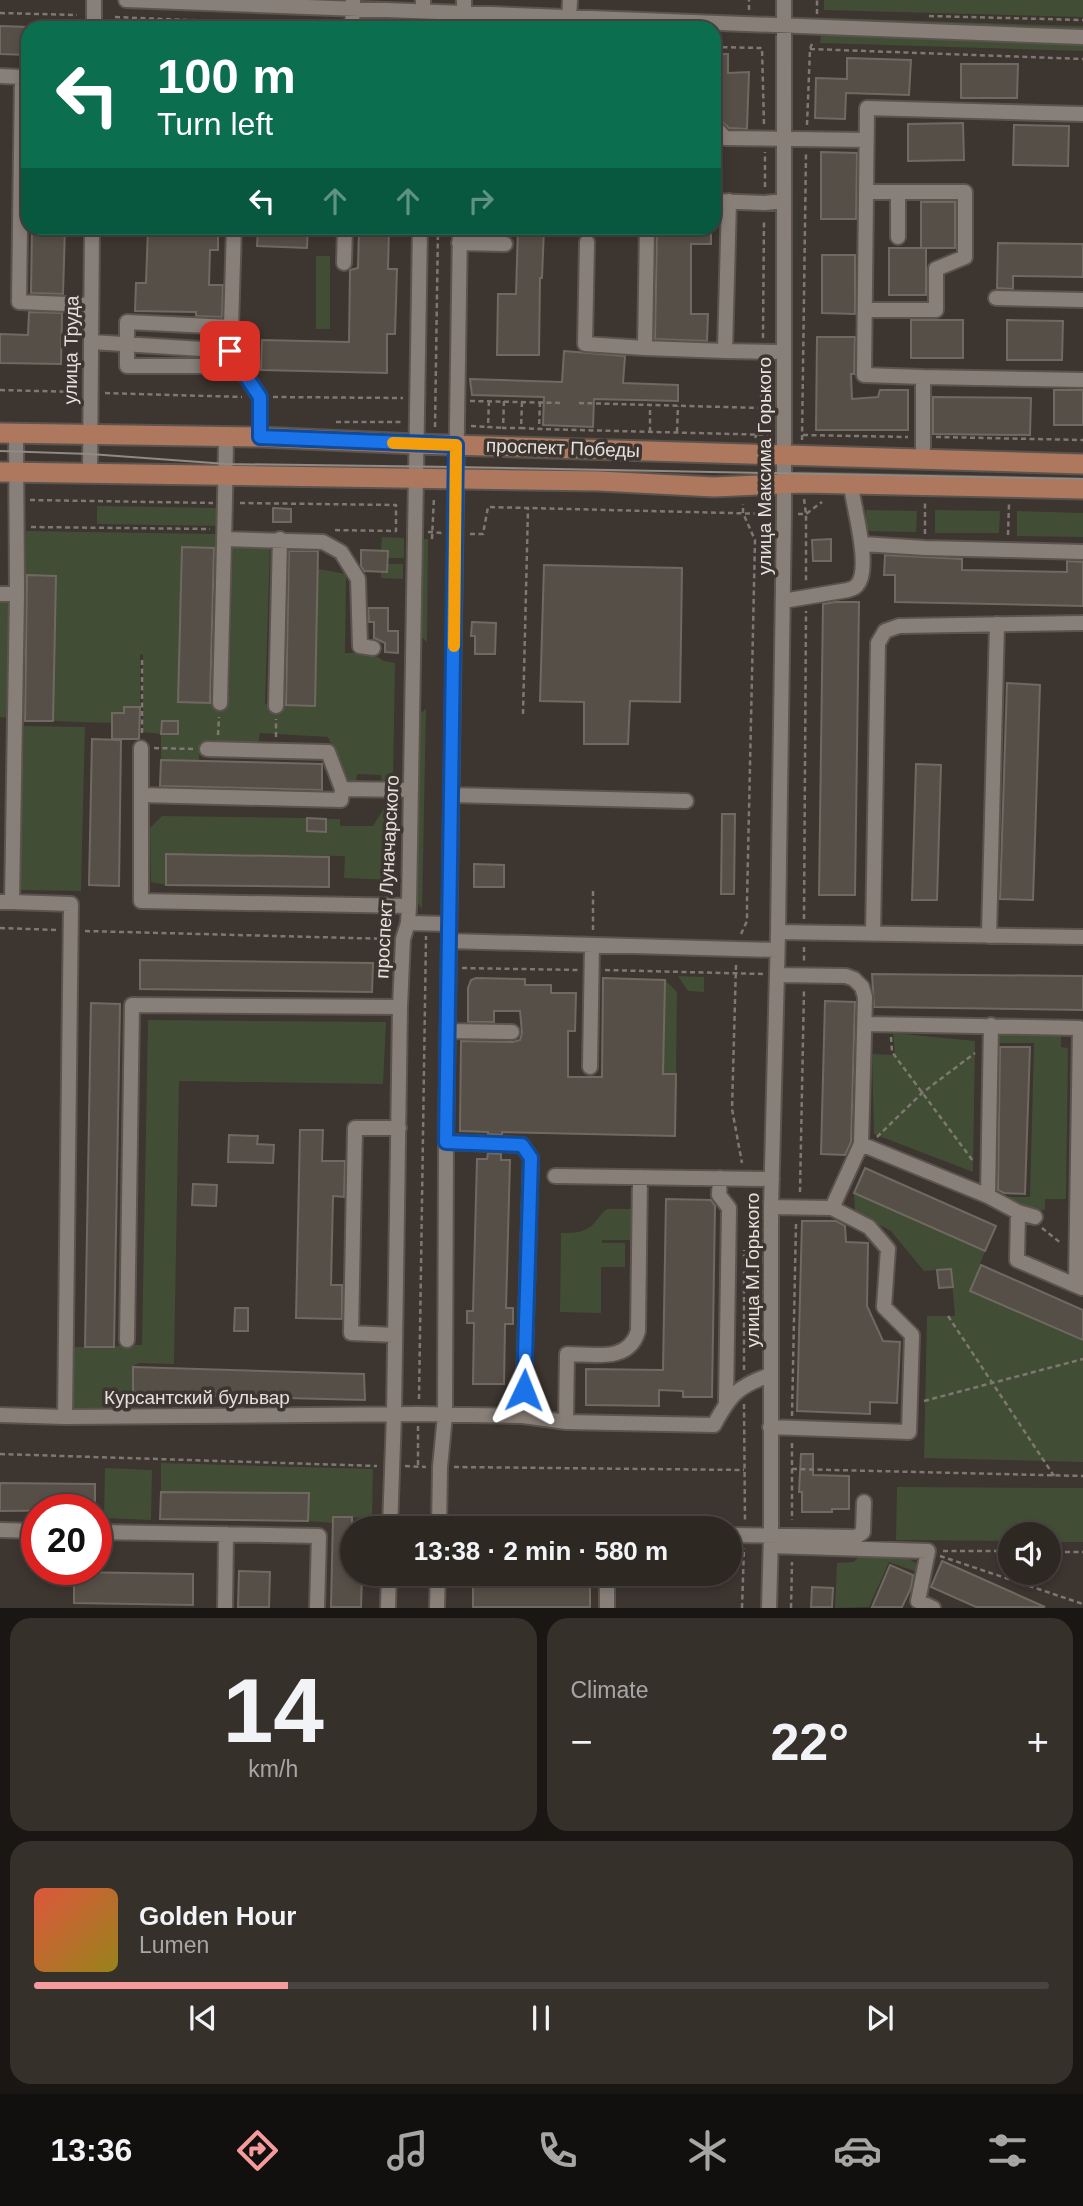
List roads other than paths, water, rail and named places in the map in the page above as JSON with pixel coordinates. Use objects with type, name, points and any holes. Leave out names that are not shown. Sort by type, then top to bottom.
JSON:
[{"type":"main road","name":"проспект Победы","points":[[8,433],[260,437],[1083,464]]},
{"type":"main road","name":"проспект Победы","points":[[9,472],[599,481],[664,486],[742,487],[793,484],[1083,489]]},
{"type":"street","points":[[94,0],[94,21]]},
{"type":"street","points":[[126,0],[423,6],[464,14],[549,21]]},
{"type":"street","points":[[561,21],[570,0]]},
{"type":"street","name":"улица Максима Горького","points":[[778,932],[783,601],[793,484],[793,456],[783,435],[784,0]]},
{"type":"street","points":[[721,26],[1083,37]]},
{"type":"street","points":[[0,76],[21,77]]},
{"type":"street","points":[[1083,114],[867,108],[864,310],[864,375],[1083,380]]},
{"type":"street","points":[[721,134],[725,138],[866,140]]},
{"type":"street","points":[[21,152],[19,302],[91,305]]},
{"type":"street","points":[[864,310],[936,310],[936,269],[965,257],[965,192],[866,192]]},
{"type":"street","points":[[898,192],[898,237]]},
{"type":"street","points":[[725,351],[721,201],[784,201]]},
{"type":"street","name":"улица Труда","points":[[90,473],[92,235]]},
{"type":"street","points":[[231,327],[127,322],[127,366],[228,366],[232,351],[234,235]]},
{"type":"street","points":[[344,263],[345,235]]},
{"type":"street","name":"проспект Луначарского","points":[[390,1516],[400,1007],[403,939],[409,906],[420,235]]},
{"type":"street","points":[[439,1516],[445,1415],[447,1031],[460,235]]},
{"type":"street","points":[[645,348],[647,235]]},
{"type":"street","points":[[587,242],[585,344],[783,352]]},
{"type":"street","points":[[459,243],[505,244]]},
{"type":"street","points":[[996,298],[1083,300]]},
{"type":"street","points":[[90,342],[232,351]]},
{"type":"street","points":[[232,351],[260,397],[260,437]]},
{"type":"street","points":[[923,377],[923,460]]},
{"type":"street","points":[[8,433],[9,472],[18,499],[6,902],[71,904],[65,1417]]},
{"type":"street","points":[[220,703],[226,437]]},
{"type":"street","points":[[783,601],[848,590],[856,587],[861,580],[863,544],[851,485]]},
{"type":"street","points":[[224,539],[323,542],[341,552],[358,579],[360,646],[373,648]]},
{"type":"street","points":[[276,706],[280,539]]},
{"type":"street","points":[[863,544],[1083,552]]},
{"type":"street","points":[[0,594],[16,594]]},
{"type":"street","points":[[873,934],[878,643],[885,631],[899,626],[1083,623]]},
{"type":"street","points":[[989,936],[997,624]]},
{"type":"street","points":[[141,748],[141,901],[409,906]]},
{"type":"street","points":[[141,795],[341,800],[342,789],[328,752],[212,749]]},
{"type":"street","points":[[342,789],[411,790]]},
{"type":"street","points":[[452,795],[686,801]]},
{"type":"street","points":[[408,923],[449,924]]},
{"type":"street","points":[[778,932],[1083,937]]},
{"type":"street","name":"улица М.Горького","points":[[769,1608],[771,1207],[778,932]]},
{"type":"street","points":[[449,942],[777,950]]},
{"type":"street","points":[[590,1067],[592,945]]},
{"type":"street","points":[[777,975],[846,976],[862,987],[865,997],[862,1052],[864,1145],[832,1208]]},
{"type":"street","points":[[127,1340],[132,1005],[400,1007]]},
{"type":"street","points":[[864,1024],[1080,1028],[1077,1256],[1080,1286],[1017,1260],[1026,1214],[988,1189],[864,1145]]},
{"type":"street","points":[[988,1189],[991,1025]]},
{"type":"street","points":[[447,1031],[512,1032]]},
{"type":"street","points":[[394,1335],[351,1333],[355,1128],[399,1128]]},
{"type":"street","points":[[446,1142],[522,1145],[531,1158],[523,1416]]},
{"type":"street","points":[[555,1176],[772,1179]]},
{"type":"street","points":[[566,1422],[567,1354],[615,1355],[629,1348],[636,1338],[640,1177]]},
{"type":"street","points":[[720,1178],[719,1195],[729,1208],[726,1402]]},
{"type":"street","points":[[770,1427],[909,1432],[912,1335],[884,1307],[888,1249],[869,1227],[832,1208],[771,1207]]},
{"type":"street","points":[[726,1402],[744,1385],[770,1375]]},
{"type":"street","name":"Курсантский бульвар","points":[[0,1415],[65,1417],[418,1414],[523,1416],[566,1422],[714,1424],[726,1402]]},
{"type":"street","points":[[771,1541],[860,1535],[863,1532],[864,1502]]},
{"type":"street","points":[[0,1530],[21,1531]]},
{"type":"street","points":[[112,1532],[319,1536],[317,1608]]},
{"type":"street","points":[[225,1608],[226,1534]]},
{"type":"street","points":[[742,1537],[928,1551],[917,1604],[933,1608]]},
{"type":"street","points":[[388,1608],[389,1586]]},
{"type":"street","points":[[437,1608],[438,1586]]},
{"type":"street","points":[[607,1586],[607,1608]]},
{"type":"tram line","points":[[0,451],[90,454],[227,464],[1083,479]]}]
